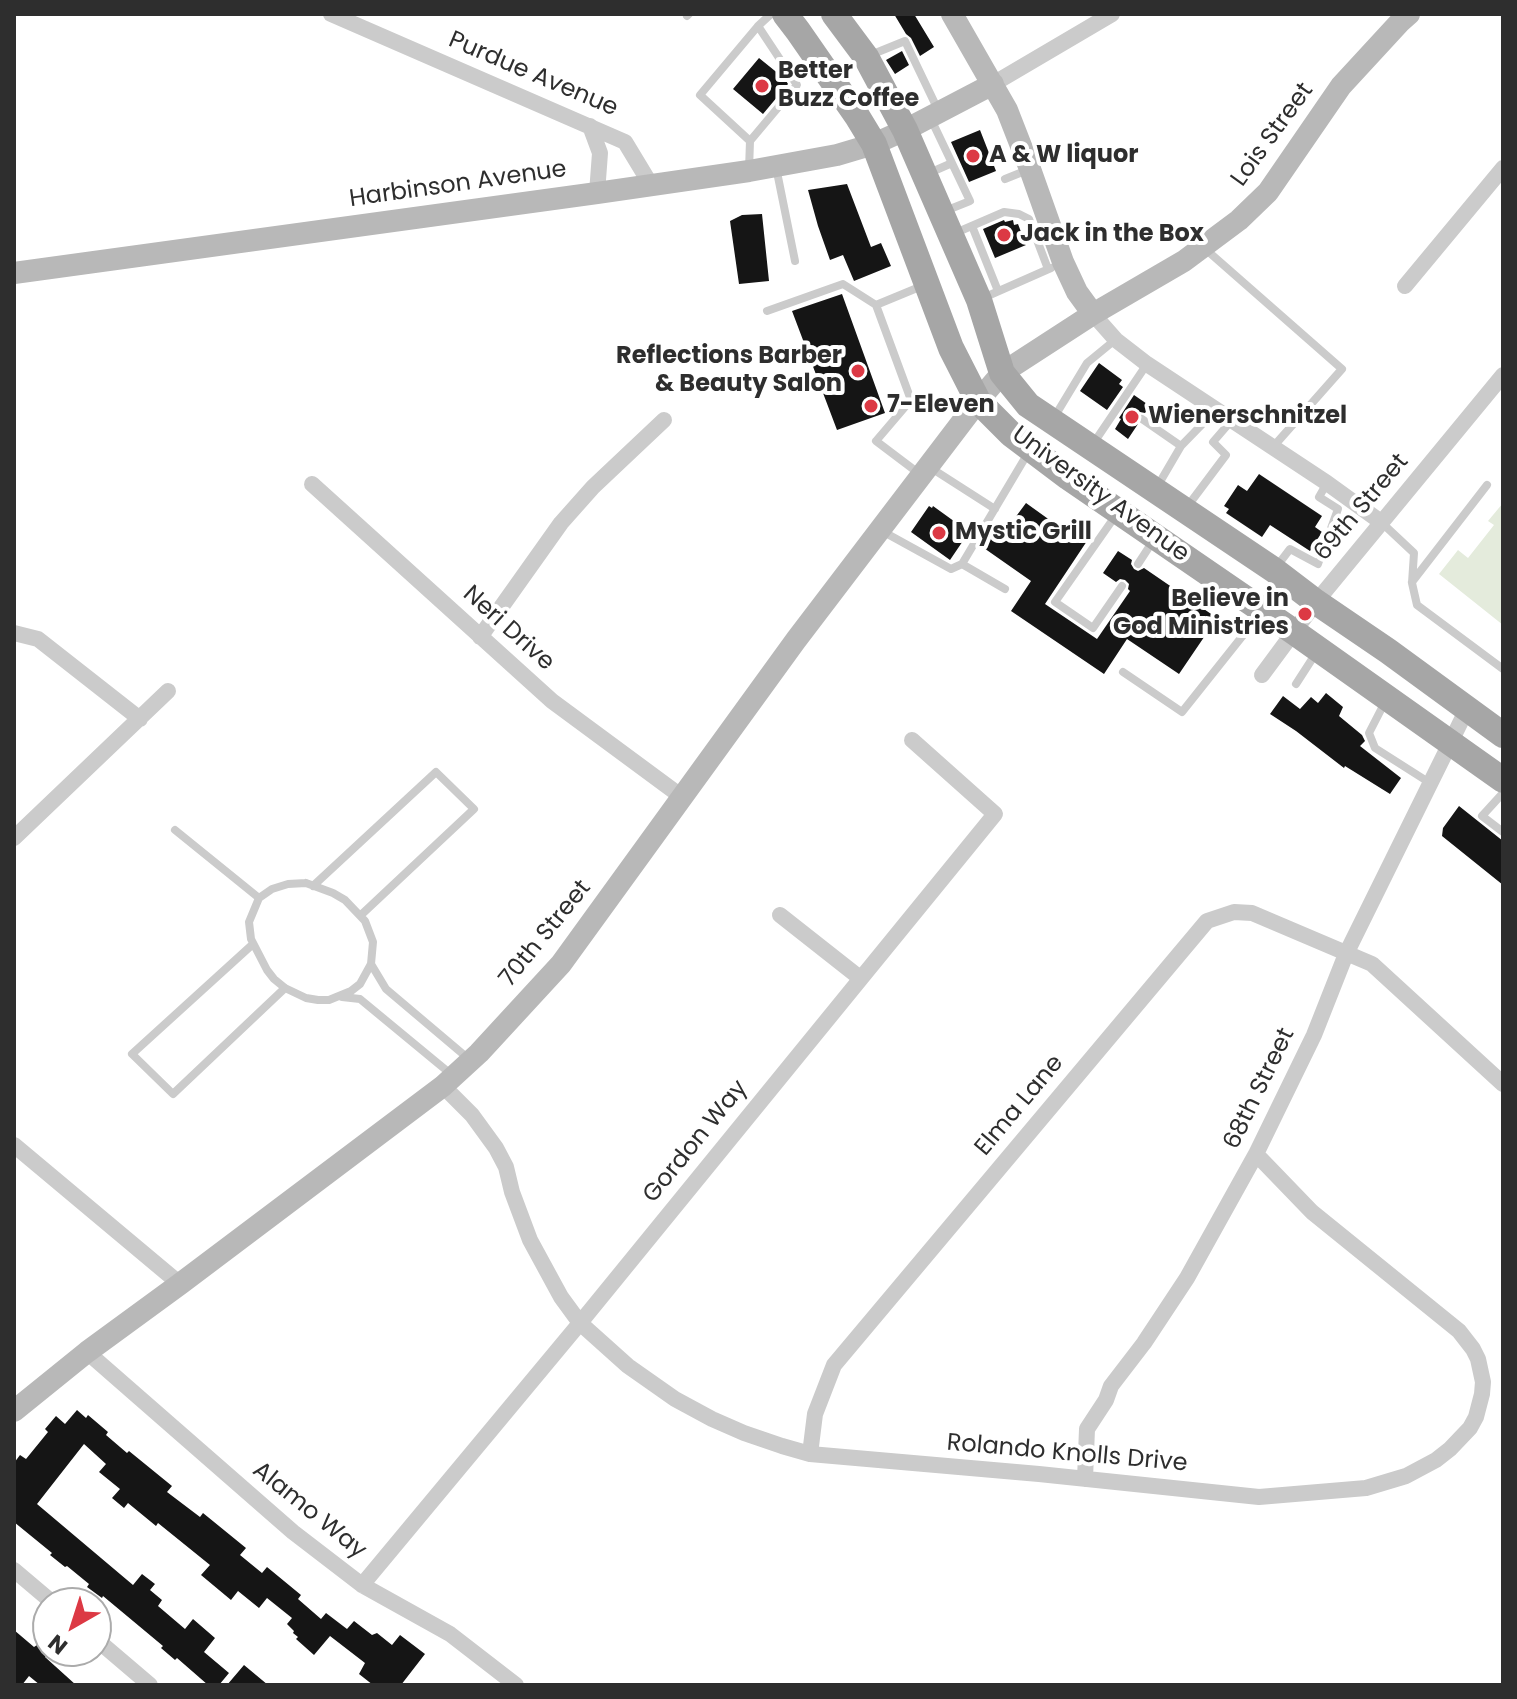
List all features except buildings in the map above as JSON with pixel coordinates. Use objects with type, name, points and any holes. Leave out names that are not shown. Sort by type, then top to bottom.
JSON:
[{"type":"main road","name":"University Avenue","points":[[785,14],[874,144],[951,348],[978,401],[1031,449],[1503,780]]},
{"type":"main road","name":"University Avenue","points":[[842,19],[866,57],[905,130],[924,175],[954,224],[988,296],[1002,373],[1028,405],[1274,570],[1503,735]]},
{"type":"street","name":"Purdue Avenue","points":[[331,14],[625,142],[651,185]]},
{"type":"street","points":[[952,14],[1007,110],[1030,169],[1056,265],[1093,314],[1116,340],[1147,364],[1381,522]]},
{"type":"street","name":"Lois Street","points":[[1002,373],[1093,314],[1184,261],[1239,220],[1268,192],[1341,86],[1409,14]]},
{"type":"street","points":[[993,84],[1110,15]]},
{"type":"street","name":"Harbinson Avenue","points":[[14,273],[597,193],[837,155],[874,144],[905,130],[993,84]]},
{"type":"street","points":[[590,126],[600,153],[597,193]]},
{"type":"street","points":[[1405,286],[1503,168]]},
{"type":"street","name":"70th Street","points":[[14,1411],[87,1352],[456,1074],[561,964],[796,640],[1002,373]]},
{"type":"street","name":"69th Street","points":[[1262,675],[1316,602],[1503,375]]},
{"type":"street","points":[[480,637],[561,523],[593,487],[664,420]]},
{"type":"street","name":"Neri Drive","points":[[312,484],[552,701],[682,797]]},
{"type":"street","points":[[14,633],[38,639],[140,719]]},
{"type":"street","points":[[14,838],[168,691]]},
{"type":"street","name":"68th Street","points":[[1085,1479],[1087,1429],[1106,1400],[1111,1386],[1187,1278],[1256,1154],[1314,1035],[1346,954],[1467,709]]},
{"type":"street","name":"Gordon Way","points":[[362,1585],[995,814],[912,740]]},
{"type":"street","name":"Elma Lane","points":[[810,1454],[815,1414],[834,1365],[1207,921],[1224,913],[1252,913],[1372,964],[1503,1084]]},
{"type":"street","points":[[780,915],[860,978]]},
{"type":"street","name":"Rolando Knolls Drive","points":[[456,1074],[472,1115],[506,1167],[530,1240],[561,1297],[580,1323],[628,1366],[675,1399],[744,1433],[810,1454],[1259,1497],[1366,1488],[1406,1476],[1436,1460],[1462,1437],[1476,1417],[1483,1382],[1478,1359],[1459,1331],[1312,1212],[1256,1154]]},
{"type":"street","points":[[14,1145],[180,1284]]},
{"type":"street","name":"Alamo Way","points":[[87,1352],[293,1532],[362,1585],[450,1634],[516,1685]]},
{"type":"street","points":[[14,1570],[34,1587]]},
{"type":"street","points":[[112,1653],[150,1685]]},
{"type":"lane","points":[[750,141],[700,95],[771,14]]},
{"type":"lane","points":[[749,171],[750,141],[797,85],[758,26]]},
{"type":"lane","points":[[866,57],[905,41],[970,201],[954,224]]},
{"type":"lane","points":[[924,175],[952,163]]},
{"type":"lane","points":[[776,166],[795,261]]},
{"type":"lane","points":[[1005,179],[1030,169]]},
{"type":"lane","points":[[954,224],[1004,212],[1019,214],[1029,219],[1056,265],[988,296]]},
{"type":"lane","points":[[1203,247],[1342,369],[1273,447]]},
{"type":"lane","points":[[767,311],[843,284],[876,305],[911,400],[876,441],[995,509]]},
{"type":"lane","points":[[876,305],[927,284]]},
{"type":"lane","points":[[1052,422],[1087,363],[1116,340]]},
{"type":"lane","points":[[1091,448],[1147,364]]},
{"type":"lane","points":[[1119,403],[1128,409]]},
{"type":"lane","points":[[1154,491],[1181,446],[1216,410]]},
{"type":"lane","points":[[1142,419],[1181,446]]},
{"type":"lane","points":[[1184,511],[1226,455],[1213,442],[1232,420]]},
{"type":"lane","points":[[880,530],[951,569],[962,564],[1031,449]]},
{"type":"lane","points":[[1274,570],[1290,549],[1318,564],[1338,509],[1319,497],[1327,483]]},
{"type":"lane","points":[[1412,583],[1487,485]]},
{"type":"lane","points":[[1118,511],[1055,602],[1093,628],[1122,586]]},
{"type":"lane","points":[[1381,522],[1414,553],[1412,583],[1417,605],[1503,669]]},
{"type":"lane","points":[[1138,564],[1156,537]]},
{"type":"lane","points":[[962,564],[1005,589]]},
{"type":"lane","points":[[1123,672],[1182,712],[1263,610]]},
{"type":"lane","points":[[1296,684],[1318,649]]},
{"type":"lane","points":[[1388,698],[1369,733],[1375,748],[1430,784]]},
{"type":"lane","points":[[313,886],[436,772],[474,809],[361,915]]},
{"type":"lane","points":[[1503,793],[1482,816],[1503,832]]},
{"type":"lane","points":[[175,830],[259,898]]},
{"type":"lane","points":[[341,997],[360,984],[371,964],[373,942],[361,915],[333,893],[306,883],[272,889],[259,898],[249,922],[251,939],[274,979],[306,998],[360,999],[456,1074]]},
{"type":"lane","points":[[253,944],[132,1054],[173,1094],[285,988]]},
{"type":"lane","points":[[371,964],[386,989],[456,1074]]},
{"type":"green space","points":[[1503,503],[1503,625],[1439,574],[1458,550],[1468,558],[1494,525],[1488,521]]},
{"type":"place","name":"Better Buzz Coffee","points":[[762,86]]},
{"type":"place","name":"A & W liquor","points":[[973,156]]},
{"type":"place","name":"Jack in the Box","points":[[1004,235]]},
{"type":"place","name":"Reflections Barber & Beauty Salon","points":[[858,371]]},
{"type":"place","name":"7-Eleven","points":[[871,406]]},
{"type":"place","name":"Wienerschnitzel","points":[[1132,417]]},
{"type":"place","name":"Mystic Grill","points":[[939,533]]},
{"type":"place","name":"Believe in God Ministries","points":[[1305,614]]}]
